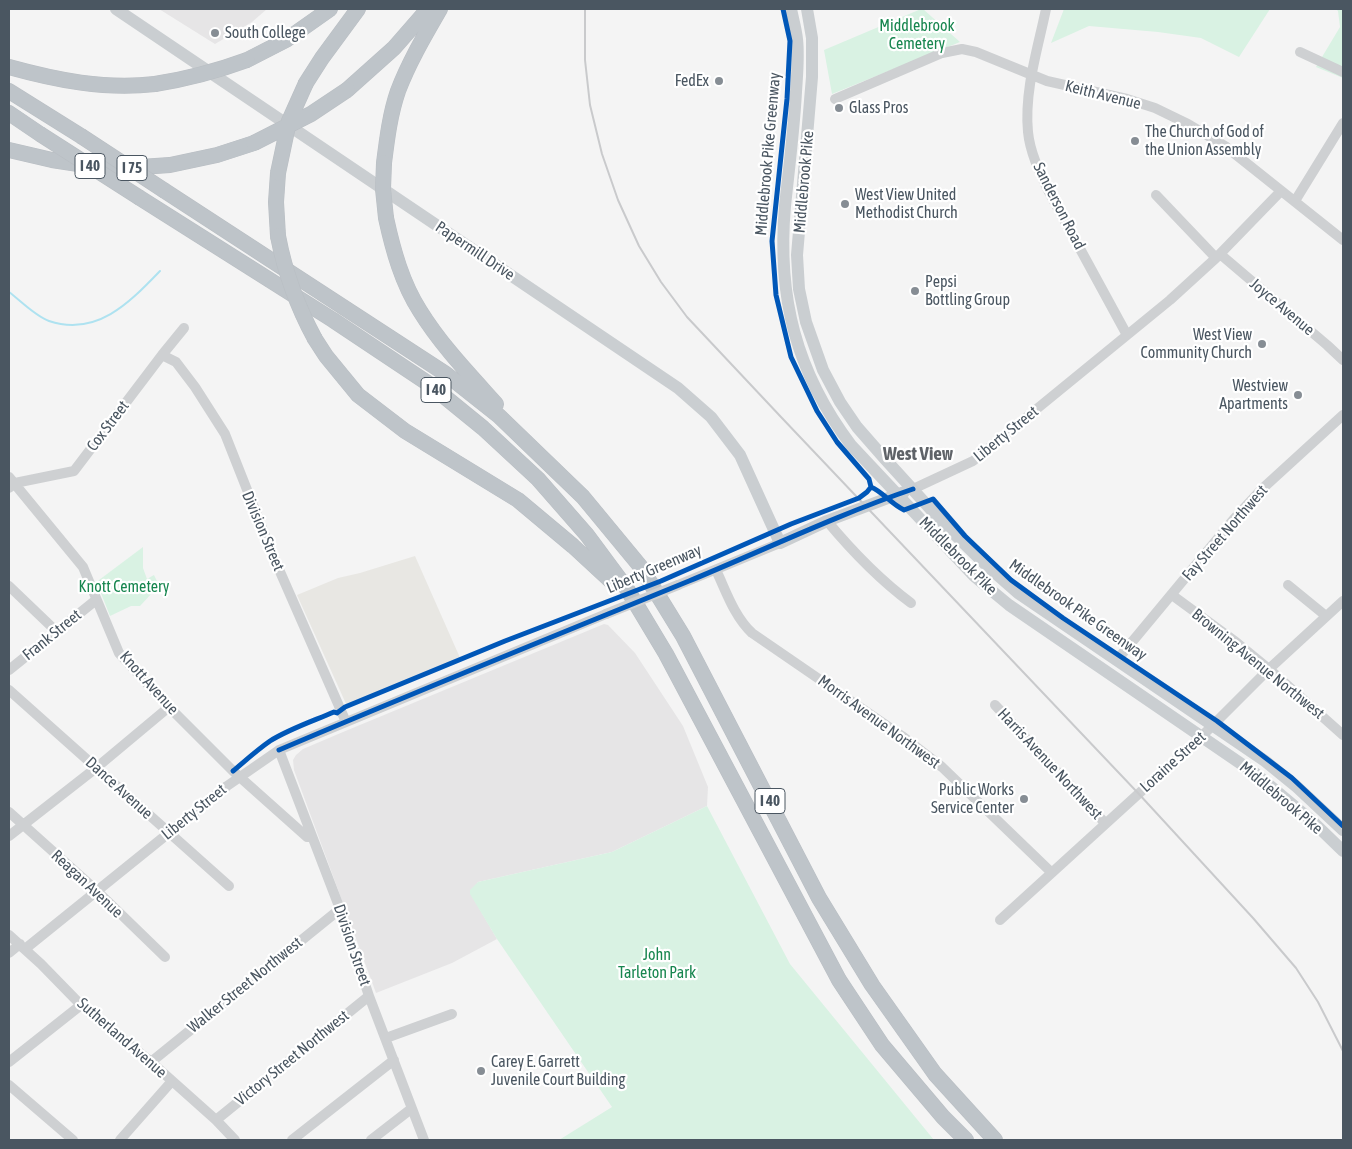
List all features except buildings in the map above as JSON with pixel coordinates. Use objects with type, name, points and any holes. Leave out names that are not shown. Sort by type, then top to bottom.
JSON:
[{"type":"highway","points":[[9,67],[50,78],[113,86],[155,84],[189,78],[247,60],[286,40],[330,9]]},
{"type":"highway","points":[[358,9],[306,83],[289,121],[278,173],[276,202],[278,236],[297,305],[315,339],[358,395],[405,432],[518,500],[573,546],[611,580],[666,654]]},
{"type":"highway","name":"I 75","points":[[9,150],[52,160],[111,169],[170,165],[217,155],[254,143],[311,114],[347,90],[394,48],[428,9]]},
{"type":"highway","points":[[440,9],[418,48],[398,91],[388,130],[383,189],[386,218],[393,248],[402,276],[420,311],[444,346],[546,461]]},
{"type":"highway","name":"I 40","points":[[9,91],[165,190],[446,374],[499,416],[583,498],[640,566],[683,636],[819,898],[872,985],[935,1074],[995,1140]]},
{"type":"highway","name":"I 40","points":[[9,113],[429,384],[483,428],[538,479],[587,535],[627,589],[666,654],[839,980],[882,1045],[964,1140]]},
{"type":"main road","name":"Papermill Drive","points":[[116,9],[678,388],[711,418],[740,455],[780,542]]},
{"type":"main road","name":"Middlebrook Pike","points":[[791,9],[797,39],[797,78],[782,254],[786,297],[793,332],[808,373],[830,414],[852,445],[974,576],[1009,605],[1256,774],[1287,799],[1343,851]]},
{"type":"main road","name":"Middlebrook Pike","points":[[807,9],[812,38],[812,77],[797,255],[799,289],[806,322],[823,370],[840,402],[857,427],[945,525],[1018,593],[1265,762],[1291,782],[1343,830]]},
{"type":"main road","name":"Liberty Street","points":[[780,542],[827,521],[913,489]]},
{"type":"street","name":"Sanderson Road","points":[[1046,9],[1032,75],[1027,115],[1032,150],[1039,171],[1127,335]]},
{"type":"street","name":"Keith Avenue","points":[[835,99],[942,53],[962,49],[976,52],[1047,81],[1127,99],[1155,108],[1188,124],[1218,142],[1295,200],[1343,240]]},
{"type":"street","points":[[1300,52],[1343,72]]},
{"type":"street","points":[[1295,200],[1343,123]]},
{"type":"street","name":"Liberty Street","points":[[913,489],[973,461],[1170,300],[1218,256],[1282,191]]},
{"type":"street","name":"Joyce Avenue","points":[[1156,195],[1218,256],[1343,360]]},
{"type":"street","name":"Cox Street","points":[[11,483],[74,471],[184,328]]},
{"type":"street","name":"Division Street","points":[[162,355],[176,362],[195,387],[224,434],[274,558],[346,722]]},
{"type":"street","name":"Fay Street Northwest","points":[[1117,660],[1234,519],[1257,495],[1343,416]]},
{"type":"street","name":"Knott Avenue","points":[[11,483],[83,567],[119,653],[240,777],[310,836]]},
{"type":"street","points":[[827,521],[874,571],[897,593],[911,603]]},
{"type":"street","name":"Liberty Street","points":[[9,953],[22,947],[240,777],[279,750],[780,542]]},
{"type":"street","name":"Morris Avenue Northwest","points":[[716,570],[738,616],[752,633],[902,736],[942,767],[1052,872]]},
{"type":"street","points":[[1288,585],[1326,616]]},
{"type":"street","points":[[9,586],[56,631]]},
{"type":"street","name":"Browning Avenue Northwest","points":[[1172,595],[1269,669],[1343,735]]},
{"type":"street","name":"Frank Street","points":[[9,670],[96,600]]},
{"type":"street","name":"Loraine Street","points":[[1000,920],[1104,823],[1202,736],[1269,669],[1343,601]]},
{"type":"street","name":"Dance Avenue","points":[[9,690],[229,886]]},
{"type":"street","name":"Harris Avenue Northwest","points":[[995,705],[1104,823]]},
{"type":"street","points":[[9,836],[96,768],[169,706]]},
{"type":"street","name":"Division Street","points":[[279,750],[310,836],[340,909],[369,996],[424,1140]]},
{"type":"street","name":"Reagan Avenue","points":[[9,812],[96,891],[165,958]]},
{"type":"street","name":"Walker Street Northwest","points":[[151,1062],[340,909]]},
{"type":"street","name":"Sutherland Avenue","points":[[9,935],[81,1005],[151,1062],[216,1120],[235,1140]]},
{"type":"street","name":"Victory Street Northwest","points":[[216,1120],[369,996]]},
{"type":"street","points":[[9,1062],[81,1005]]},
{"type":"street","points":[[386,1038],[452,1014]]},
{"type":"street","points":[[292,1140],[394,1060]]},
{"type":"street","points":[[120,1140],[172,1081]]},
{"type":"street","points":[[9,1085],[73,1140]]},
{"type":"street","points":[[371,1140],[412,1109]]},
{"type":"shaded area","name":"South College","points":[[159,9],[267,9],[252,22],[215,44]]},
{"type":"shaded area","points":[[415,556],[461,660],[347,706],[297,595],[338,578]]},
{"type":"shaded area","points":[[604,624],[608,625],[635,653],[683,726],[708,787],[707,806],[612,852],[478,882],[471,894],[497,939],[452,963],[376,993],[294,770],[293,760],[296,755],[303,749]]},
{"type":"green space","name":"Middlebrook Cemetery","points":[[921,9],[960,42],[832,94],[824,50]]},
{"type":"green space","points":[[1064,9],[1270,9],[1239,57],[1201,38],[1089,26],[1051,43]]},
{"type":"green space","points":[[1336,9],[1343,9],[1343,78],[1316,67],[1340,27],[1338,11]]},
{"type":"green space","name":"Knott Cemetery","points":[[143,547],[143,568],[147,579],[154,575],[158,583],[151,588],[153,592],[140,606],[131,606],[110,616],[97,583]]},
{"type":"green space","name":"John Tarleton Park","points":[[707,806],[790,964],[934,1140],[559,1140],[612,1107],[497,939],[470,894],[470,890],[478,882],[612,852]]},
{"type":"waterway","points":[[9,292],[44,319],[66,325],[82,324],[111,314],[137,294],[160,271]]},
{"type":"railway","points":[[585,9],[585,60],[590,105],[602,154],[618,200],[639,246],[661,282],[687,317],[1138,793],[1253,918],[1296,968],[1318,1002],[1343,1051]]},
{"type":"cycle path","name":"Middlebrook Pike Greenway","points":[[783,9],[790,41],[787,99],[772,241],[776,295],[791,357],[817,411],[837,442],[869,479],[871,487],[904,510],[933,499],[965,536],[1011,580],[1063,618],[1217,721],[1292,778],[1343,826]]},
{"type":"cycle path","name":"Liberty Greenway","points":[[233,771],[270,741],[293,729],[334,712],[337,713],[345,707],[505,641],[661,581],[791,524],[859,498],[871,487]]},
{"type":"cycle path","points":[[279,750],[689,581],[829,521],[913,489]]},
{"type":"place","name":"South College","points":[[215,33]]},
{"type":"place","name":"FedEx","points":[[719,81]]},
{"type":"place","name":"Glass Pros","points":[[839,108]]},
{"type":"place","name":"The Church of God of the Union Assembly","points":[[1135,141]]},
{"type":"place","name":"West View United Methodist Church","points":[[845,204]]},
{"type":"place","name":"Pepsi Bottling Group","points":[[915,291]]},
{"type":"place","name":"West View Community Church","points":[[1262,344]]},
{"type":"place","name":"Westview Apartments","points":[[1298,395]]},
{"type":"place","name":"Public Works Service Center","points":[[1024,799]]},
{"type":"place","name":"Carey E. Garrett Juvenile Court Building","points":[[481,1071]]},
{"type":"district","name":"West View","points":[[918,454]]}]
